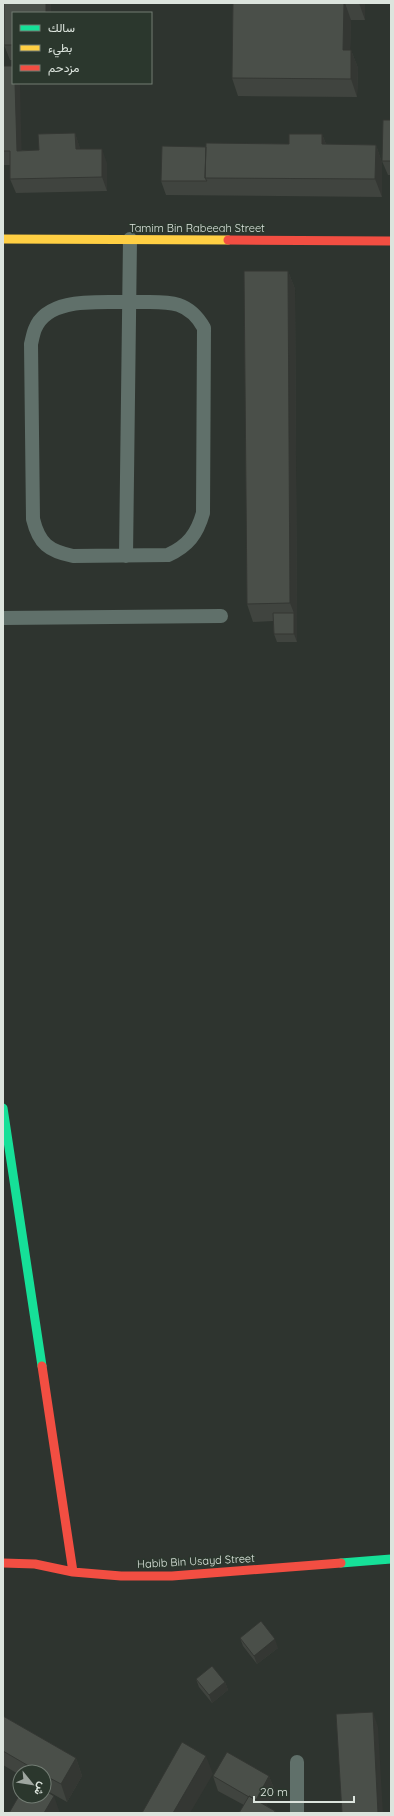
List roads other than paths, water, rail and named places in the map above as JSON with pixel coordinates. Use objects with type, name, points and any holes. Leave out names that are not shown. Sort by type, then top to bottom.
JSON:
[{"type":"street","name":"Tamim Bin Rabeeah Street","points":[[3,239],[391,241]]},
{"type":"street","points":[[3,1108],[73,1572]]},
{"type":"street","name":"Habib Bin Usayd Street","points":[[3,1563],[35,1564],[73,1572],[121,1576],[172,1576],[391,1558]]},
{"type":"lane","points":[[126,556],[130,240]]},
{"type":"lane","points":[[130,302],[172,303],[186,307],[197,316],[204,328],[203,513],[199,527],[192,539],[181,549],[168,555],[73,556],[59,553],[46,546],[37,534],[33,519],[31,344],[35,329],[44,316],[58,307],[73,304],[130,302]]},
{"type":"lane","points":[[3,618],[221,616]]},
{"type":"lane","points":[[297,1762],[297,1813]]}]
